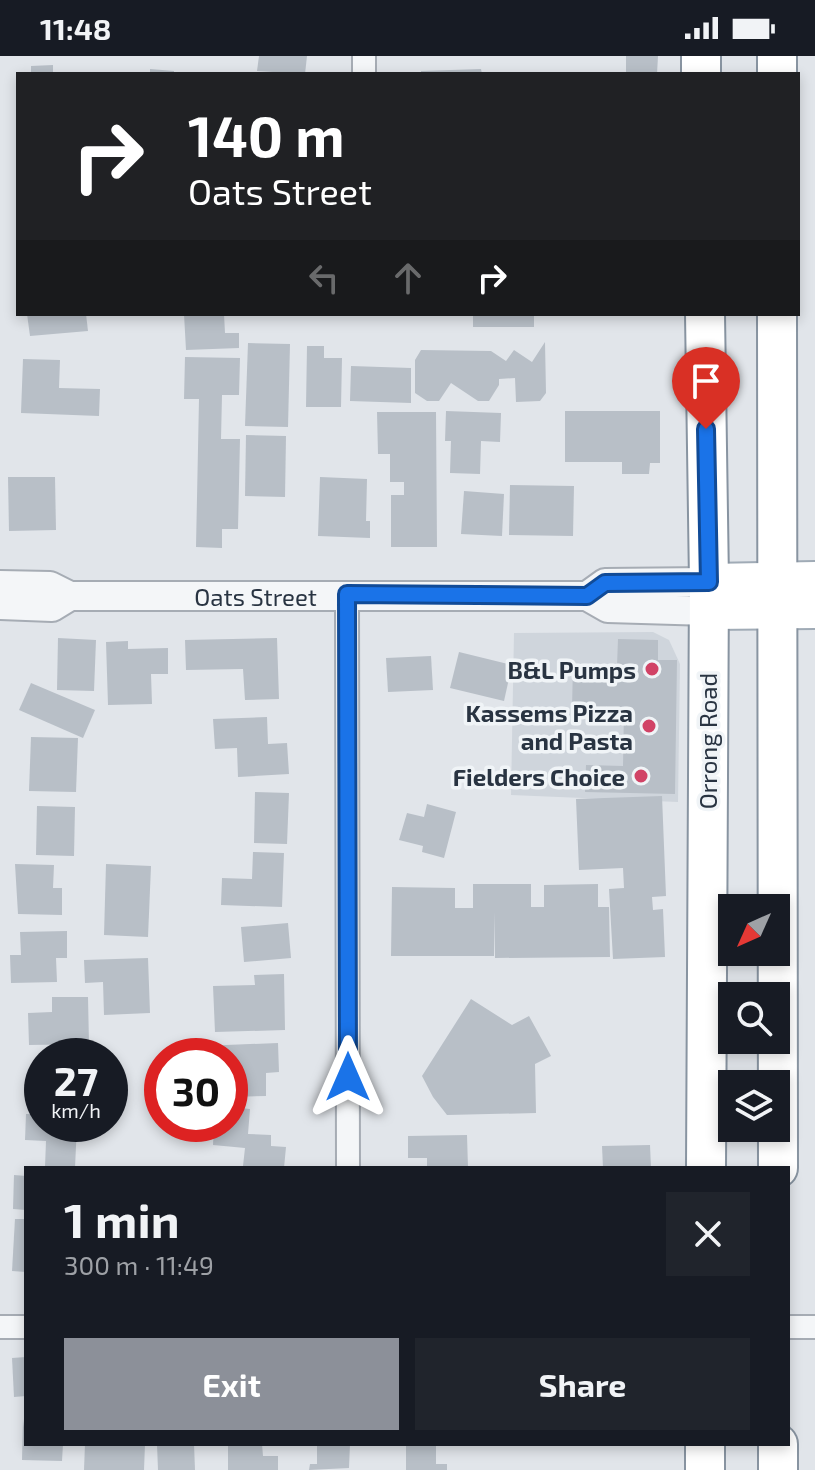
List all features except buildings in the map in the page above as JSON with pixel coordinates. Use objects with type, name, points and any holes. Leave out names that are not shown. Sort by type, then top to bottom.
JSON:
[{"type":"highway","name":"Orrong Road","points":[[705,316],[709,596],[706,1166]]},
{"type":"highway","points":[[777,316],[778,1166]]},
{"type":"highway","points":[[705,1446],[705,1470]]},
{"type":"highway","points":[[778,1446],[778,1470]]},
{"type":"main road","name":"Oats Street","points":[[709,596],[777,595],[815,580]]},
{"type":"main road","name":"Oats Street","points":[[777,595],[815,610]]},
{"type":"street","name":"Oats Street","points":[[0,585],[50,586],[70,596],[587,596],[605,583],[709,596]]},
{"type":"street","points":[[347,594],[348,1166]]},
{"type":"street","name":"Oats Street","points":[[0,605],[52,607],[70,596]]},
{"type":"street","points":[[0,1327],[24,1327]]},
{"type":"street","points":[[790,1327],[815,1327]]},
{"type":"shaded area","points":[[653,632],[669,640],[680,664],[678,802],[511,795],[514,633]]},
{"type":"place","name":"B&L Pumps","points":[[652,669]]},
{"type":"place","name":"Kassems Pizza and Pasta","points":[[649,726]]},
{"type":"place","name":"Fielders Choice","points":[[641,776]]},
{"type":"route","points":[[348,1077],[347,594],[587,596],[605,583],[709,582],[706,429]]}]
